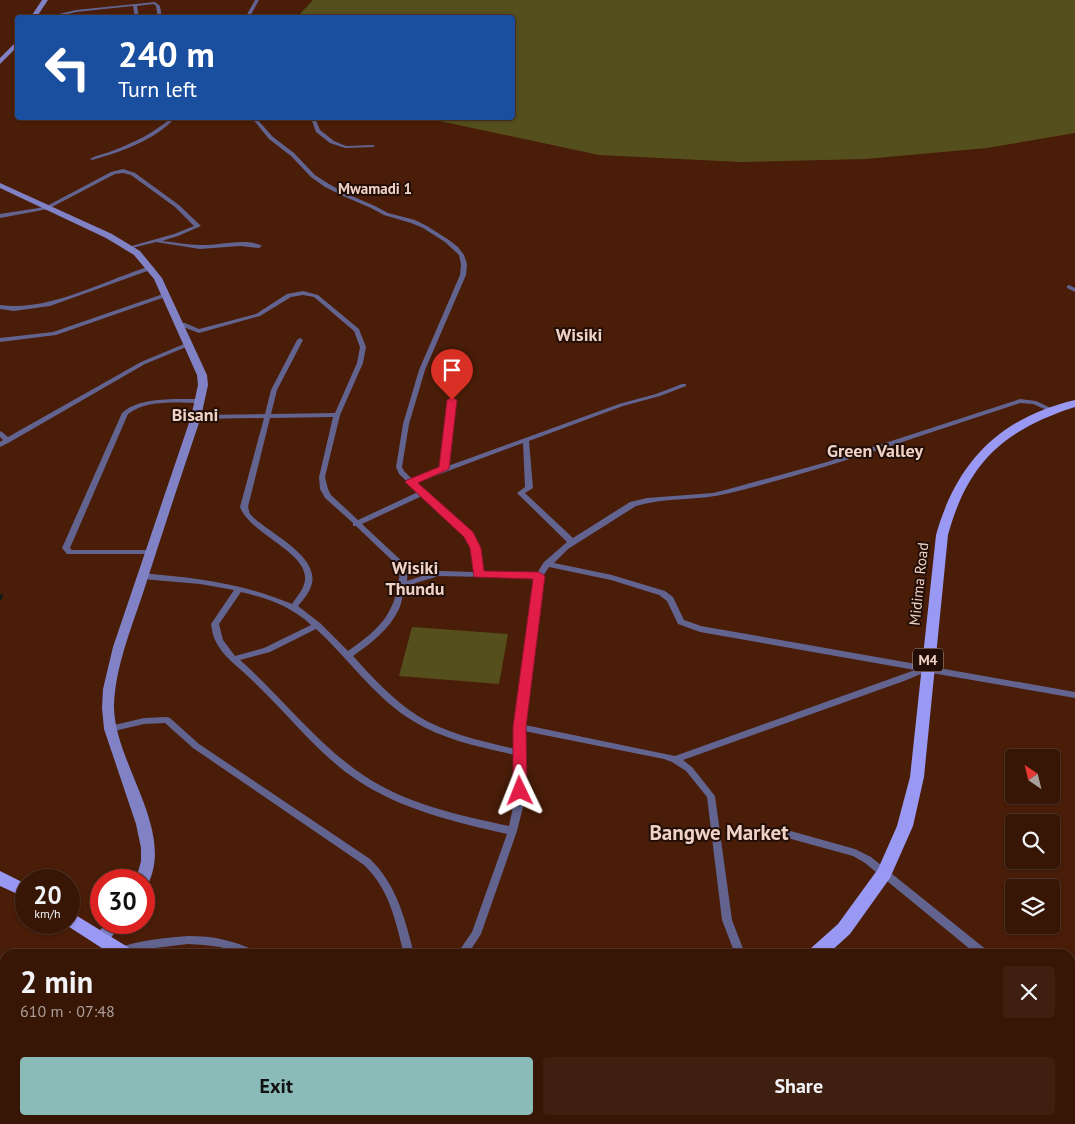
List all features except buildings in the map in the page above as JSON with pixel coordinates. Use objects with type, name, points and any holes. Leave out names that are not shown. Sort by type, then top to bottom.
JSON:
[{"type":"main road","name":"Midima Road","points":[[822,949],[844,929],[884,873],[904,826],[917,777],[926,669],[942,535],[948,508],[955,491],[971,468],[996,442],[1017,426],[1051,410],[1075,402]]},
{"type":"main road","points":[[0,878],[15,886]]},
{"type":"main road","points":[[80,925],[118,949]]},
{"type":"street","points":[[34,15],[45,0]]},
{"type":"street","points":[[249,15],[257,0]]},
{"type":"street","points":[[54,15],[100,6],[135,5],[155,2],[158,6],[160,15]]},
{"type":"street","points":[[135,5],[137,15]]},
{"type":"street","points":[[0,62],[15,45]]},
{"type":"street","points":[[92,159],[150,136],[170,120]]},
{"type":"street","points":[[256,120],[271,138],[293,155],[312,176],[337,192],[360,203],[370,205],[388,215],[397,216],[426,226],[457,248],[463,255],[463,275],[422,370],[406,424],[399,467],[410,482],[469,535],[475,548],[478,574]]},
{"type":"street","points":[[313,120],[318,131],[332,142],[345,147],[373,146]]},
{"type":"street","points":[[0,216],[45,208],[113,173],[129,172],[177,206],[198,226],[130,248]]},
{"type":"street","points":[[0,185],[45,208],[109,236],[130,248],[151,268],[180,324],[202,375],[201,401],[119,647],[109,689],[110,729],[143,824],[148,848],[146,869]]},
{"type":"street","points":[[151,242],[200,247],[240,244],[259,246]]},
{"type":"street","points":[[0,307],[14,310],[48,305],[151,268]]},
{"type":"street","points":[[180,324],[187,324],[195,331],[199,331],[262,314],[289,295],[313,294],[353,325],[359,334],[363,347],[354,378],[337,415],[322,484],[328,496],[404,567],[440,574],[539,576]]},
{"type":"street","points":[[0,340],[54,334],[166,295]]},
{"type":"street","points":[[294,607],[306,588],[309,580],[308,570],[292,552],[253,522],[245,513],[244,507],[249,480],[274,390],[300,340]]},
{"type":"street","points":[[0,445],[143,363],[189,344]]},
{"type":"street","points":[[410,482],[621,405],[658,395],[684,385]]},
{"type":"street","points":[[444,469],[452,400]]},
{"type":"street","points":[[150,552],[70,552],[66,548],[124,413],[144,403],[201,401]]},
{"type":"street","points":[[466,949],[476,934],[512,831],[520,791],[519,727],[539,576],[547,564],[572,542],[626,507],[648,500],[713,495],[730,491],[830,463],[1020,401],[1034,402],[1051,410]]},
{"type":"street","points":[[196,417],[337,415]]},
{"type":"street","points":[[0,433],[8,441]]},
{"type":"street","points":[[526,439],[527,471],[530,488],[521,493],[572,542]]},
{"type":"street","points":[[356,524],[423,493]]},
{"type":"street","points":[[547,564],[612,578],[662,593],[673,603],[678,619],[689,626],[760,641],[1075,695]]},
{"type":"street","points":[[349,655],[366,643],[388,621],[395,610],[402,589],[404,567]]},
{"type":"street","points":[[402,589],[417,580],[440,574]]},
{"type":"street","points":[[142,576],[202,581],[238,588],[294,607],[317,625],[349,655],[386,695],[424,724],[451,736],[519,753]]},
{"type":"street","points":[[238,588],[215,624],[219,641],[234,659],[340,762],[365,780],[422,809],[512,831]]},
{"type":"street","points":[[234,659],[267,650],[317,625]]},
{"type":"street","points":[[675,759],[892,683],[926,669]]},
{"type":"street","points":[[110,729],[144,721],[167,720],[196,746],[367,862],[382,877],[389,889],[407,949]]},
{"type":"street","points":[[519,727],[675,759],[689,769],[711,796],[727,920],[738,949]]},
{"type":"street","points":[[787,834],[856,853],[868,860],[978,949]]},
{"type":"street","points":[[101,939],[105,934]]},
{"type":"street","points":[[135,949],[166,941],[202,939],[238,949]]},
{"type":"shaded area","points":[[313,0],[1075,0],[1075,133],[987,148],[865,159],[741,162],[599,155],[435,120],[515,120],[515,15],[299,15]]},
{"type":"shaded area","points":[[412,627],[508,634],[499,684],[399,676]]},
{"type":"waterway","points":[[0,599],[2,595]]},
{"type":"district","name":"Mwamadi 1","points":[[375,189]]},
{"type":"district","name":"Wisiki","points":[[579,335]]},
{"type":"district","name":"Bisani","points":[[195,415]]},
{"type":"district","name":"Green Valley","points":[[875,451]]},
{"type":"district","name":"Wisiki Thundu","points":[[415,578]]},
{"type":"district","name":"Bangwe Market","points":[[719,833]]},
{"type":"route","points":[[452,400],[444,469],[410,482],[469,535],[475,548],[478,574],[539,576],[532,643],[520,712],[520,791]]}]
